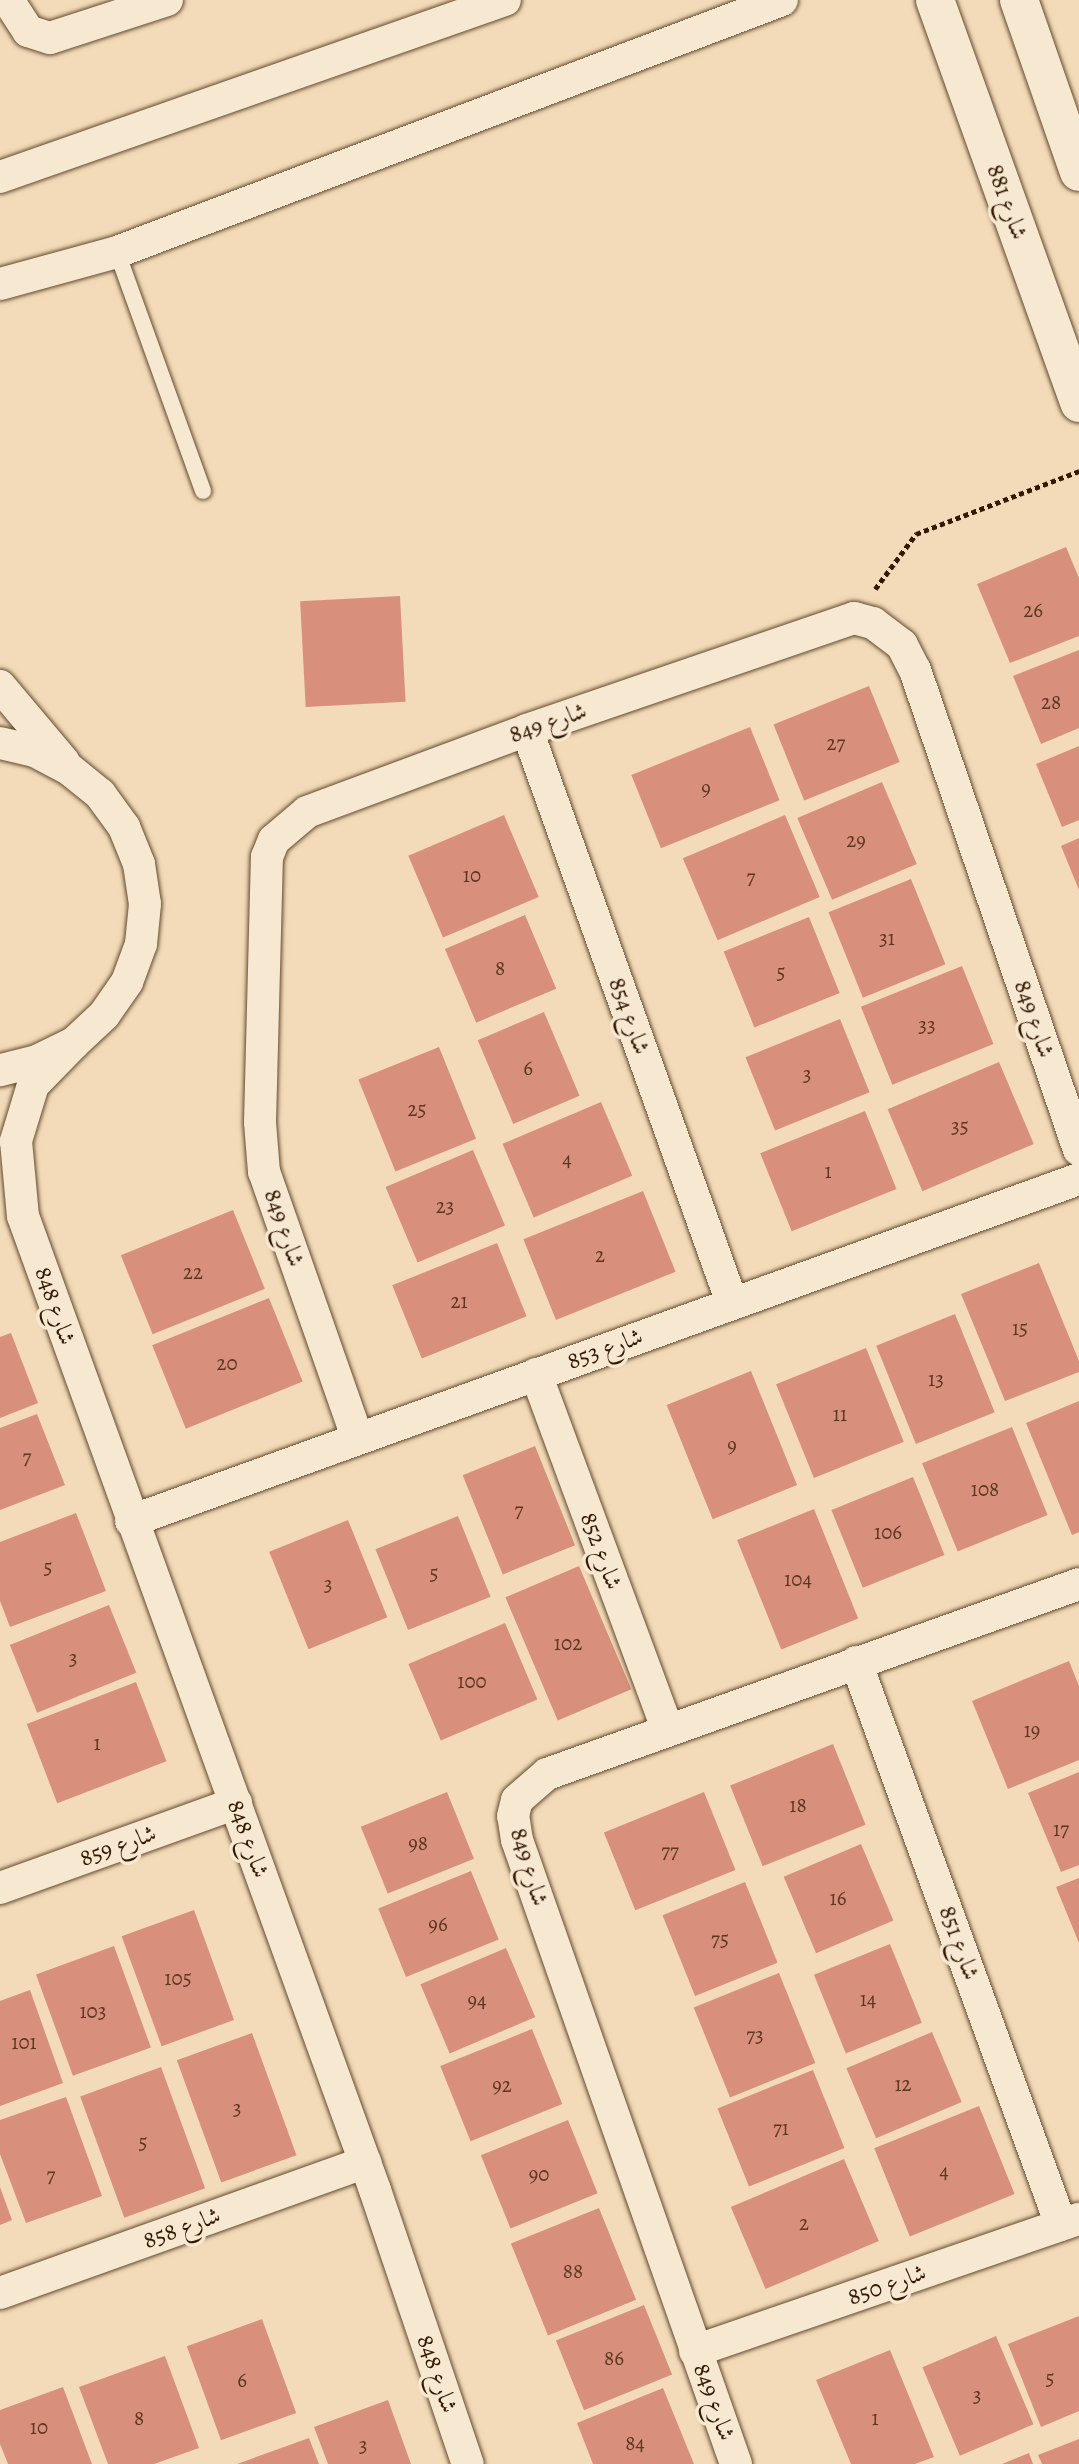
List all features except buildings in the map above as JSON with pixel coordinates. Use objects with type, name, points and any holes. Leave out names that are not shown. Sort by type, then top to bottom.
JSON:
[{"type":"street","points":[[8,0],[27,31],[50,38],[167,0]]},
{"type":"street","points":[[0,177],[505,0]]},
{"type":"street","points":[[0,284],[117,252],[782,0]]},
{"type":"street","name":"شارع 881","points":[[935,0],[1079,403]]},
{"type":"street","points":[[1018,0],[1076,155]]},
{"type":"street","name":"شارع 849","points":[[357,1437],[264,1172],[260,1122],[267,857],[274,840],[307,812],[527,730],[854,618],[888,633],[902,645],[915,670],[1079,1150]]},
{"type":"street","points":[[0,686],[69,769]]},
{"type":"street","name":"شارع 854","points":[[527,730],[732,1303]]},
{"type":"street","points":[[0,743],[35,751],[69,769],[100,794],[124,827],[139,864],[145,904],[141,944],[127,982],[104,1015],[75,1042],[37,1061],[0,1070]]},
{"type":"street","name":"شارع 848","points":[[23,1216],[16,1141],[19,1129],[33,1085],[75,1042]]},
{"type":"street","name":"شارع 853","points":[[131,1521],[357,1437],[1079,1179]]},
{"type":"street","name":"شارع 848","points":[[0,1181],[23,1216],[131,1521],[365,2162],[468,2464]]},
{"type":"street","name":"شارع 852","points":[[536,1374],[667,1728]]},
{"type":"street","name":"شارع 849","points":[[736,2464],[517,1840],[513,1816],[517,1800],[547,1774],[667,1728],[1079,1584]]},
{"type":"street","name":"شارع 851","points":[[856,1662],[1070,2222]]},
{"type":"street","name":"شارع 859","points":[[0,1888],[236,1803]]},
{"type":"street","name":"شارع 858","points":[[0,2293],[365,2162]]},
{"type":"street","name":"شارع 850","points":[[695,2351],[1070,2222]]},
{"type":"lane","points":[[117,252],[204,491]]},
{"type":"path","points":[[854,618],[915,534],[1079,471]]}]
